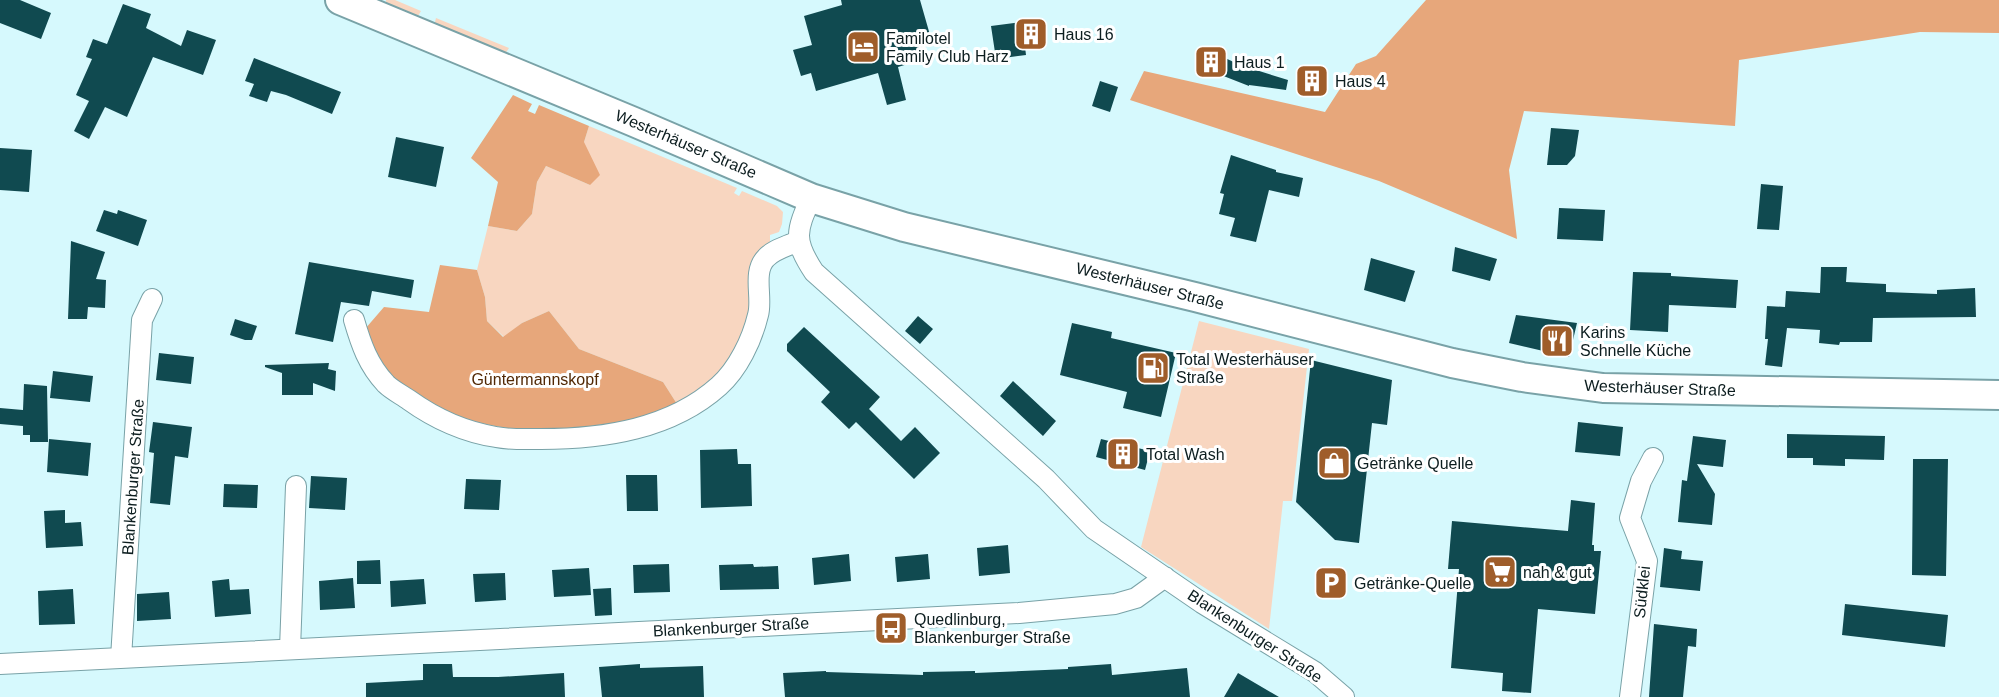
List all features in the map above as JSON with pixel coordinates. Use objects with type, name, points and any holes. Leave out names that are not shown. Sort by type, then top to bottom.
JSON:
[{"type":"main road","name":"Westerhäuser Straße","points":[[340,0],[811,198],[904,227],[1195,297],[1452,363],[1522,377],[1614,388],[1999,395]]},
{"type":"street","points":[[354,320],[363,351],[387,385],[417,406],[451,424],[493,437],[516,440],[614,434],[669,418],[696,404],[721,384],[744,353],[759,313],[759,279],[764,259],[773,252],[798,241],[802,221],[811,198]]},
{"type":"street","name":"Blankenburger Straße","points":[[798,241],[804,257],[814,272],[1046,479],[1094,529],[1202,603],[1315,672],[1344,697]]},
{"type":"street","name":"Blankenburger Straße","points":[[121,658],[142,320],[152,299]]},
{"type":"street","name":"Südklei","points":[[1630,697],[1647,561],[1630,518],[1641,481],[1653,458]]},
{"type":"street","points":[[290,649],[296,486]]},
{"type":"street","name":"Blankenburger Straße","points":[[0,664],[1089,608],[1136,598],[1165,577]]},
{"type":"shaded area","points":[[386,0],[395,0],[421,11],[415,18],[386,6]]},
{"type":"shaded area","points":[[436,18],[509,48],[505,54],[434,26]]},
{"type":"shaded area","name":"Güntermannskopf","points":[[589,126],[737,188],[734,193],[739,196],[742,191],[777,206],[783,212],[779,232],[770,235],[770,242],[760,250],[752,266],[751,313],[738,348],[722,373],[702,389],[677,404],[663,382],[579,349],[549,311],[522,323],[504,337],[487,321],[485,297],[477,270],[488,226],[517,231],[532,214],[537,182],[546,166],[590,185],[584,142]]},
{"type":"shaded area","points":[[1199,321],[1309,349],[1292,501],[1283,501],[1269,629],[1141,547]]},
{"type":"green space","points":[[1426,0],[1999,0],[1999,33],[1920,32],[1739,60],[1735,126],[1524,111],[1509,170],[1517,239],[1379,181],[1130,100],[1144,71],[1325,112],[1356,64],[1376,56]]},
{"type":"green space","points":[[513,95],[532,104],[528,111],[535,114],[539,105],[589,126],[584,142],[600,175],[590,185],[546,166],[537,182],[532,214],[517,231],[488,226],[498,182],[471,158]]},
{"type":"green space","name":"Güntermannskopf","points":[[440,265],[477,270],[485,297],[487,321],[503,337],[522,323],[549,311],[579,349],[663,382],[677,404],[649,416],[568,430],[546,431],[513,429],[459,417],[411,393],[391,375],[376,354],[365,329],[384,307],[429,312]]},
{"type":"building","points":[[0,0],[20,0],[51,13],[41,39],[0,23]]},
{"type":"building","name":"Familotel Family Club Harz","points":[[841,0],[920,0],[930,35],[921,38],[927,58],[898,67],[906,100],[887,105],[878,73],[816,91],[811,73],[801,76],[793,50],[812,45],[804,16],[842,5]]},
{"type":"building","points":[[123,4],[151,14],[146,28],[181,46],[187,30],[216,40],[203,75],[153,57],[127,117],[105,107],[89,139],[74,131],[89,101],[76,95],[92,59],[86,57],[93,39],[107,44]]},
{"type":"building","points":[[1036,20],[1040,45],[1025,47],[1026,55],[996,59],[991,26]]},
{"type":"building","points":[[1206,49],[1240,65],[1288,80],[1286,90],[1249,86],[1198,66]]},
{"type":"building","points":[[254,58],[341,92],[332,114],[271,91],[267,102],[249,96],[254,84],[245,81]]},
{"type":"building","points":[[1100,81],[1118,87],[1110,112],[1092,106]]},
{"type":"building","points":[[1551,128],[1579,130],[1575,156],[1567,165],[1547,165]]},
{"type":"building","points":[[396,137],[444,147],[436,187],[388,177]]},
{"type":"building","points":[[0,148],[32,150],[29,192],[0,190]]},
{"type":"building","points":[[1231,155],[1276,170],[1276,172],[1303,178],[1299,197],[1269,190],[1256,242],[1230,236],[1235,218],[1219,214],[1224,194],[1220,193]]},
{"type":"building","points":[[1761,184],[1783,186],[1779,230],[1757,229]]},
{"type":"building","points":[[1559,208],[1605,210],[1603,241],[1557,239]]},
{"type":"building","points":[[104,210],[117,214],[118,210],[147,220],[138,246],[96,231]]},
{"type":"building","points":[[71,241],[105,252],[96,279],[106,280],[105,308],[88,307],[87,319],[68,319]]},
{"type":"building","points":[[1455,247],[1497,259],[1490,281],[1452,271]]},
{"type":"building","points":[[1371,258],[1415,271],[1405,302],[1364,290]]},
{"type":"building","points":[[309,262],[414,280],[411,298],[372,291],[369,306],[341,302],[333,342],[295,334]]},
{"type":"building","points":[[1821,267],[1847,267],[1846,282],[1886,284],[1886,292],[1937,294],[1937,290],[1975,288],[1976,317],[1873,318],[1872,342],[1840,342],[1839,345],[1819,343],[1820,330],[1787,328],[1782,367],[1765,365],[1768,339],[1765,339],[1767,306],[1785,307],[1786,291],[1820,293]]},
{"type":"building","points":[[1633,272],[1671,273],[1671,276],[1738,280],[1736,308],[1669,305],[1668,332],[1630,330]]},
{"type":"building","points":[[1516,315],[1577,323],[1569,357],[1509,343]]},
{"type":"building","points":[[918,316],[933,329],[920,344],[905,331]]},
{"type":"building","points":[[235,319],[257,326],[252,340],[230,335]]},
{"type":"building","points":[[1072,323],[1112,332],[1111,338],[1176,353],[1161,417],[1123,408],[1127,392],[1060,375]]},
{"type":"building","points":[[804,327],[880,397],[869,409],[901,441],[915,427],[940,453],[914,479],[856,422],[849,429],[821,402],[830,392],[787,351],[787,344]]},
{"type":"building","points":[[159,353],[194,357],[191,384],[156,380]]},
{"type":"building","name":"Getränke Quelle","points":[[1311,360],[1392,380],[1387,425],[1372,423],[1359,543],[1335,540],[1296,502]]},
{"type":"building","points":[[329,363],[328,369],[336,371],[335,391],[313,383],[313,395],[282,395],[282,373],[265,367],[265,365]]},
{"type":"building","points":[[53,371],[93,376],[90,402],[50,398]]},
{"type":"building","points":[[1013,381],[1056,421],[1043,436],[1000,396]]},
{"type":"building","points":[[24,384],[47,386],[48,442],[30,442],[30,435],[23,435],[23,426],[0,424],[0,408],[23,410]]},
{"type":"building","points":[[153,422],[192,427],[188,458],[175,456],[170,505],[150,503],[154,453],[149,452]]},
{"type":"building","points":[[1578,422],[1623,427],[1620,456],[1575,452]]},
{"type":"building","points":[[1787,434],[1885,436],[1884,460],[1845,459],[1845,466],[1813,465],[1813,458],[1787,458]]},
{"type":"building","points":[[1693,436],[1726,440],[1723,467],[1697,464],[1715,494],[1712,525],[1678,522],[1682,480],[1687,481]]},
{"type":"building","points":[[49,439],[91,443],[88,476],[47,472]]},
{"type":"building","name":"Total Wash","points":[[1101,439],[1150,451],[1145,470],[1096,457]]},
{"type":"building","points":[[737,449],[738,464],[751,464],[752,506],[701,508],[700,450]]},
{"type":"building","points":[[1913,459],[1948,459],[1946,576],[1912,575]]},
{"type":"building","points":[[626,475],[657,475],[658,511],[627,511]]},
{"type":"building","points":[[311,476],[347,478],[345,510],[309,508]]},
{"type":"building","points":[[466,479],[501,480],[499,510],[464,509]]},
{"type":"building","points":[[224,484],[258,485],[257,508],[223,507]]},
{"type":"building","points":[[1571,500],[1595,503],[1592,545],[1594,545],[1594,551],[1601,551],[1595,614],[1538,609],[1531,693],[1502,691],[1503,673],[1451,668],[1459,569],[1448,569],[1452,521],[1568,531]]},
{"type":"building","points":[[65,510],[65,523],[81,522],[83,546],[46,548],[44,511]]},
{"type":"building","points":[[1008,545],[1010,573],[979,576],[977,548]]},
{"type":"building","points":[[1664,548],[1682,551],[1681,559],[1703,561],[1700,591],[1660,587]]},
{"type":"building","points":[[849,554],[851,581],[814,585],[812,558]]},
{"type":"building","points":[[928,554],[930,579],[897,582],[895,557]]},
{"type":"building","points":[[380,560],[381,584],[357,584],[357,561]]},
{"type":"building","points":[[669,564],[670,592],[634,593],[633,565]]},
{"type":"building","points":[[753,564],[754,567],[778,566],[779,589],[720,590],[719,565]]},
{"type":"building","points":[[589,568],[591,595],[554,597],[552,570]]},
{"type":"building","points":[[505,573],[506,600],[475,602],[473,574]]},
{"type":"building","points":[[353,578],[355,608],[320,610],[319,581]]},
{"type":"building","points":[[229,579],[230,590],[249,589],[251,614],[215,617],[212,581]]},
{"type":"building","points":[[424,579],[426,604],[391,607],[390,581]]},
{"type":"building","points":[[611,588],[612,615],[595,616],[593,589]]},
{"type":"building","points":[[73,589],[75,624],[39,625],[38,591]]},
{"type":"building","points":[[169,592],[171,619],[137,621],[137,594]]},
{"type":"building","points":[[1845,604],[1948,615],[1945,647],[1842,635]]},
{"type":"building","points":[[1654,624],[1697,629],[1696,647],[1688,646],[1683,697],[1649,697]]},
{"type":"building","points":[[423,664],[452,664],[453,677],[564,673],[565,697],[366,697],[366,683],[423,680]]},
{"type":"building","points":[[640,664],[640,668],[703,666],[704,697],[602,697],[599,667]]},
{"type":"building","points":[[1111,664],[1112,675],[1187,668],[1190,697],[785,697],[783,673],[826,671],[923,675],[923,672],[975,671],[975,673],[1068,669],[1068,667]]},
{"type":"building","points":[[1238,673],[1279,697],[1224,697]]},
{"type":"place","name":"Haus 16","points":[[1031,34]]},
{"type":"place","name":"Familotel Family Club Harz","points":[[863,47]]},
{"type":"place","name":"Haus 1","points":[[1211,62]]},
{"type":"place","name":"Haus 4","points":[[1312,81]]},
{"type":"place","name":"Karins Schnelle Küche","points":[[1557,341]]},
{"type":"place","name":"Total Westerhäuser Straße","points":[[1153,368]]},
{"type":"place","name":"Total Wash","points":[[1123,454]]},
{"type":"place","name":"Getränke Quelle","points":[[1334,463]]},
{"type":"place","name":"nah & gut","points":[[1500,572]]},
{"type":"place","name":"Getränke-Quelle","points":[[1331,583]]},
{"type":"place","name":"Quedlinburg, Blankenburger Straße","points":[[891,628]]}]
